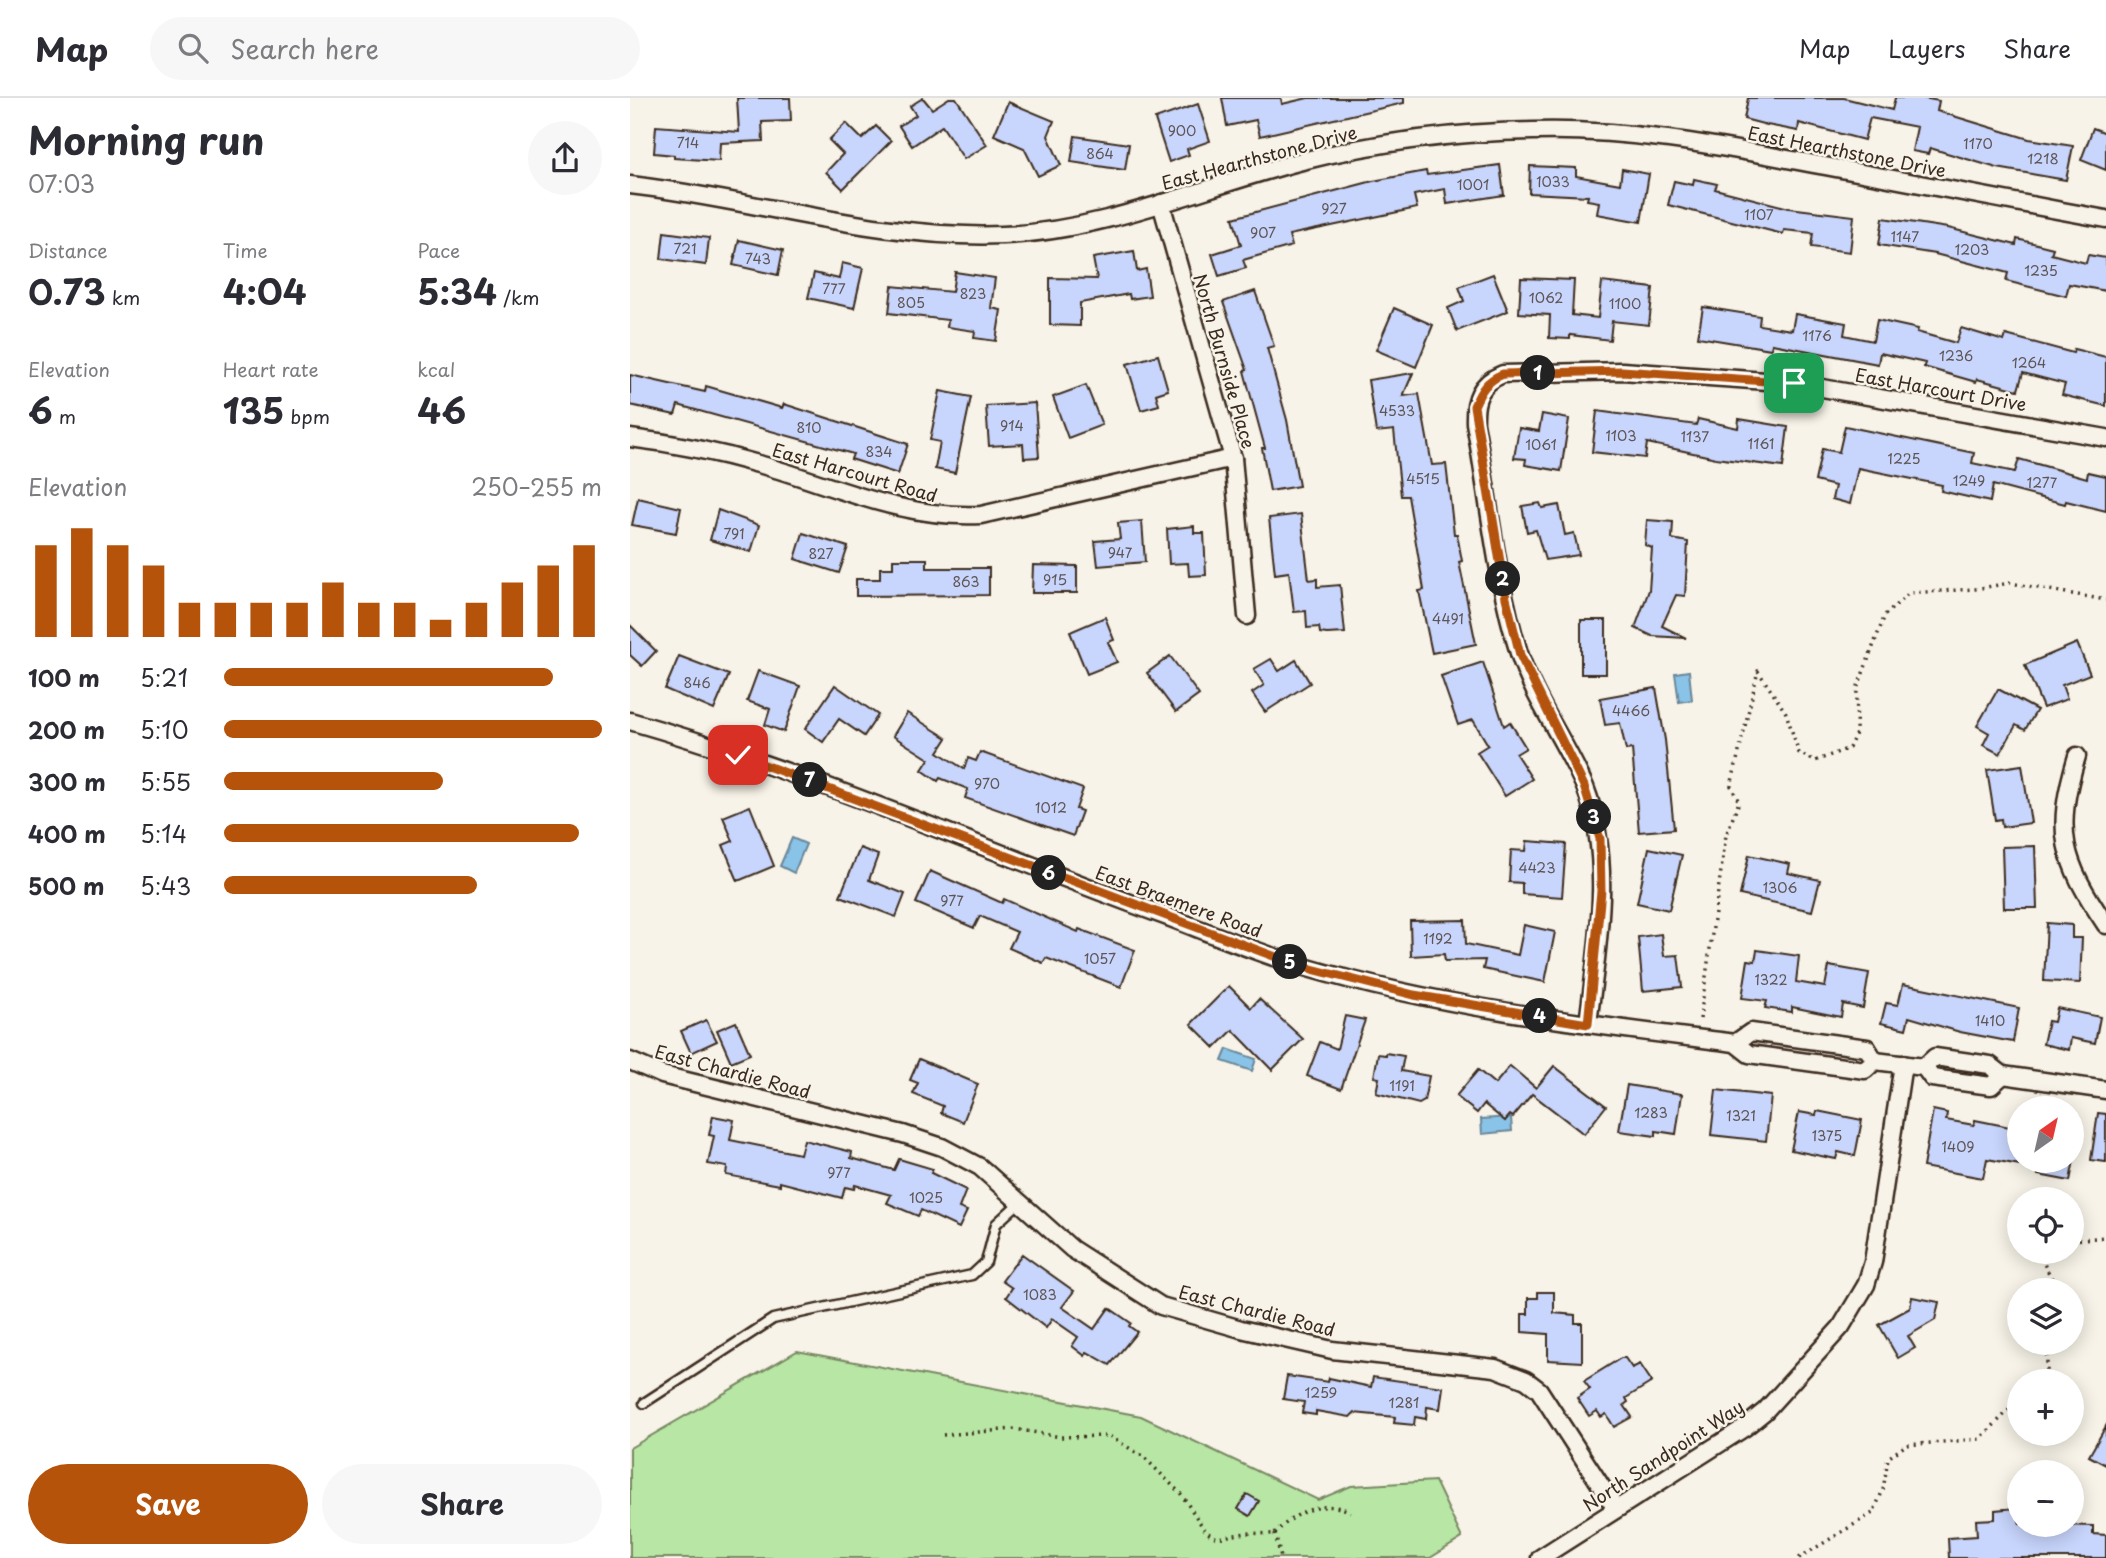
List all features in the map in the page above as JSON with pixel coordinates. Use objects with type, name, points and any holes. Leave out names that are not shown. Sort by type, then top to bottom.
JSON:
[{"type":"street","name":"East Hearthstone Drive","points":[[630,185],[886,228],[945,234],[1004,235],[1073,226],[1303,161],[1418,137],[1535,130],[1628,134],[1703,143],[2106,219]]},
{"type":"street","name":"North Burnside Place","points":[[1161,203],[1233,458],[1247,616]]},
{"type":"street","name":"East Harcourt Drive","points":[[1588,1024],[1601,891],[1600,839],[1584,786],[1520,655],[1506,598],[1475,423],[1474,406],[1481,389],[1490,379],[1503,374],[1622,371],[1794,383],[2106,438]]},
{"type":"street","name":"East Harcourt Road","points":[[630,438],[760,464],[905,510],[944,517],[981,515],[1233,458]]},
{"type":"street","name":"East Braemere Road","points":[[630,720],[794,774],[1300,966],[1414,995],[1588,1024],[1735,1043],[1749,1054],[1865,1070],[1875,1061],[1924,1067],[1935,1057],[1990,1065],[2003,1075],[2106,1090]]},
{"type":"street","points":[[2077,756],[2063,813],[2067,853],[2083,892],[2106,925]]},
{"type":"street","name":"East Chardie Road","points":[[630,1061],[662,1075],[903,1134],[942,1147],[980,1167],[1072,1249],[1161,1306],[1332,1350],[1495,1368],[1526,1380],[1548,1402],[1616,1509]]},
{"type":"street","name":"North Sandpoint Way","points":[[1540,1558],[1744,1429],[1765,1412],[1841,1327],[1858,1302],[1873,1262],[1903,1064]]},
{"type":"lane","points":[[644,1403],[773,1319],[971,1275],[986,1262],[996,1224],[1021,1201]]},
{"type":"path","points":[[1700,1019],[1726,835],[1739,802],[1731,786],[1758,671],[1786,713],[1799,753],[1815,761],[1849,748],[1856,733],[1857,689],[1885,615],[1909,593],[1975,589],[2010,583],[2106,600]]},
{"type":"path","points":[[2084,1239],[2106,1237]]},
{"type":"path","points":[[1799,1558],[1873,1513],[1883,1490],[1888,1458],[1906,1445],[1980,1438],[2007,1412]]},
{"type":"path","points":[[943,1435],[1015,1429],[1061,1437],[1109,1436],[1144,1457],[1181,1494],[1206,1532],[1217,1538],[1275,1534],[1281,1527],[1314,1508],[1338,1506],[1350,1512]]},
{"type":"path","points":[[1275,1534],[1281,1558]]},
{"type":"green space","points":[[797,1351],[1141,1416],[1318,1500],[1351,1486],[1435,1481],[1462,1538],[1430,1558],[630,1558],[630,1448]]},
{"type":"water","points":[[1689,671],[1692,700],[1679,702],[1675,673]]},
{"type":"water","points":[[792,838],[806,844],[794,873],[780,866]]},
{"type":"water","points":[[1227,1049],[1256,1059],[1252,1071],[1222,1061]]},
{"type":"water","points":[[1511,1117],[1512,1131],[1482,1134],[1481,1119]]},
{"type":"building","points":[[737,98],[790,98],[791,121],[762,122],[763,141],[720,143],[719,161],[674,158],[674,155],[654,153],[656,126],[739,132]]},
{"type":"building","points":[[923,98],[932,109],[949,98],[956,98],[987,145],[964,159],[942,126],[912,146],[899,126],[916,115],[910,106]]},
{"type":"building","points":[[1222,98],[1281,98],[1282,104],[1308,98],[1404,98],[1404,103],[1260,136],[1256,120],[1227,126]]},
{"type":"building","points":[[1748,98],[1844,98],[1892,110],[1895,98],[1923,98],[1939,101],[1937,111],[2029,139],[2073,146],[2066,180],[1997,168],[1930,148],[1928,154],[1912,151],[1917,127],[1870,118],[1864,140],[1799,123],[1798,131],[1767,125],[1744,119]]},
{"type":"building","points":[[1008,102],[1054,121],[1048,136],[1061,165],[1038,176],[1024,148],[994,135]]},
{"type":"building","points":[[1198,104],[1210,141],[1187,149],[1189,155],[1169,162],[1155,119]]},
{"type":"building","points":[[846,123],[862,139],[876,126],[891,141],[843,189],[826,172],[843,154],[829,140]]},
{"type":"building","points":[[2093,128],[2106,133],[2106,170],[2081,160]]},
{"type":"building","points":[[1075,136],[1129,144],[1125,170],[1071,162]]},
{"type":"building","points":[[1500,165],[1504,195],[1447,204],[1445,189],[1414,195],[1417,208],[1289,235],[1292,246],[1243,260],[1246,268],[1219,276],[1212,254],[1241,245],[1233,218],[1373,181],[1426,171],[1427,175]]},
{"type":"building","points":[[1530,166],[1576,168],[1576,176],[1620,184],[1622,169],[1649,174],[1641,222],[1597,214],[1599,202],[1587,200],[1588,196],[1529,193]]},
{"type":"building","points":[[1694,179],[1717,184],[1715,189],[1789,208],[1854,216],[1850,252],[1811,247],[1813,233],[1784,230],[1783,234],[1668,205],[1674,181],[1693,185]]},
{"type":"building","points":[[1883,218],[1948,228],[2016,245],[2017,239],[2053,248],[2051,254],[2086,263],[2088,255],[2106,258],[2106,291],[2069,284],[2066,296],[2006,281],[2008,273],[1935,254],[1879,245]]},
{"type":"building","points":[[664,232],[709,238],[706,265],[661,259]]},
{"type":"building","points":[[739,240],[783,250],[778,275],[733,265]]},
{"type":"building","points":[[1134,251],[1137,271],[1146,269],[1150,296],[1130,299],[1129,294],[1080,303],[1080,326],[1050,325],[1050,278],[1097,279],[1093,258]]},
{"type":"building","points":[[842,263],[863,268],[854,308],[808,298],[814,273],[839,279]]},
{"type":"building","points":[[955,272],[995,278],[991,308],[1001,310],[996,341],[974,338],[975,331],[947,327],[948,320],[889,313],[892,286],[952,292]]},
{"type":"building","points":[[1493,274],[1508,311],[1457,331],[1448,308],[1464,301],[1459,287]]},
{"type":"building","points":[[1521,278],[1574,280],[1572,315],[1598,318],[1602,282],[1653,288],[1649,325],[1612,321],[1610,340],[1570,335],[1570,339],[1549,338],[1550,315],[1519,313]]},
{"type":"building","points":[[1255,291],[1274,346],[1267,348],[1287,420],[1299,486],[1270,491],[1262,448],[1265,448],[1244,371],[1247,370],[1223,302]]},
{"type":"building","points":[[1703,307],[1760,316],[1759,325],[1792,330],[1795,314],[1846,323],[1844,335],[1873,341],[1877,320],[1918,329],[1917,332],[1956,343],[1961,328],[2004,341],[2006,335],[2073,353],[2074,349],[2106,357],[2106,406],[2062,395],[2065,384],[2023,373],[2018,390],[1977,379],[1976,382],[1924,367],[1925,363],[1880,353],[1878,364],[1772,344],[1771,349],[1698,337]]},
{"type":"building","points":[[1394,308],[1433,325],[1416,367],[1376,350]]},
{"type":"building","points":[[1158,355],[1168,390],[1156,394],[1159,405],[1141,410],[1127,364]]},
{"type":"building","points":[[1413,373],[1403,396],[1419,394],[1432,465],[1446,464],[1454,534],[1457,534],[1462,561],[1459,562],[1476,644],[1432,653],[1419,591],[1424,590],[1408,496],[1401,496],[1394,430],[1376,432],[1368,380]]},
{"type":"building","points":[[630,375],[705,392],[706,386],[782,408],[784,404],[908,444],[898,474],[851,459],[853,454],[678,405],[675,415],[630,405]]},
{"type":"building","points":[[1086,385],[1102,425],[1068,438],[1053,397]]},
{"type":"building","points":[[940,391],[971,397],[955,473],[935,469],[940,442],[930,440]]},
{"type":"building","points":[[1035,403],[1039,457],[1024,458],[1023,444],[989,446],[986,406]]},
{"type":"building","points":[[1597,411],[1696,425],[1698,419],[1738,428],[1739,419],[1788,427],[1783,467],[1716,458],[1647,443],[1645,458],[1592,452]]},
{"type":"building","points":[[1542,414],[1569,419],[1561,471],[1525,465],[1526,459],[1514,458],[1519,428],[1539,431]]},
{"type":"building","points":[[1845,426],[1974,453],[1972,463],[2015,472],[2019,459],[2087,478],[2088,472],[2106,476],[2106,511],[2066,501],[2065,504],[1993,485],[1990,502],[1941,491],[1942,485],[1858,468],[1850,504],[1832,499],[1835,486],[1815,481],[1822,449],[1839,452]]},
{"type":"building","points":[[638,498],[681,508],[676,533],[632,525]]},
{"type":"building","points":[[1540,503],[1542,508],[1559,505],[1565,535],[1574,533],[1579,555],[1545,560],[1536,530],[1527,532],[1522,506]]},
{"type":"building","points":[[718,510],[759,525],[751,552],[710,540]]},
{"type":"building","points":[[1301,514],[1309,580],[1317,579],[1317,587],[1340,585],[1345,633],[1327,634],[1320,633],[1319,627],[1307,628],[1306,611],[1294,612],[1289,572],[1275,574],[1269,518]]},
{"type":"building","points":[[1647,520],[1673,522],[1672,539],[1688,542],[1685,596],[1676,595],[1662,626],[1686,638],[1652,636],[1635,628],[1649,590],[1652,548],[1645,545]]},
{"type":"building","points":[[1142,521],[1145,562],[1098,566],[1095,541],[1120,539],[1118,523]]},
{"type":"building","points":[[1194,526],[1194,533],[1204,533],[1206,575],[1189,576],[1188,563],[1169,564],[1167,529]]},
{"type":"building","points":[[803,533],[848,547],[839,573],[795,559]]},
{"type":"building","points":[[893,559],[927,559],[927,568],[989,568],[989,595],[856,596],[856,579],[880,579],[880,568],[893,568]]},
{"type":"building","points":[[1033,565],[1077,566],[1077,593],[1032,593]]},
{"type":"building","points":[[1105,617],[1114,640],[1108,642],[1117,662],[1087,674],[1070,632]]},
{"type":"building","points":[[1581,620],[1606,620],[1606,674],[1581,674]]},
{"type":"building","points":[[630,625],[656,651],[642,666],[630,655]]},
{"type":"building","points":[[2077,643],[2090,674],[2062,685],[2067,699],[2043,708],[2025,665]]},
{"type":"building","points":[[679,656],[729,675],[714,710],[665,689]]},
{"type":"building","points":[[1170,656],[1199,695],[1176,712],[1147,673]]},
{"type":"building","points":[[1271,659],[1279,671],[1296,660],[1310,683],[1265,712],[1252,693],[1264,685],[1254,669]]},
{"type":"building","points":[[1483,662],[1504,726],[1510,722],[1526,748],[1516,754],[1532,779],[1505,796],[1477,752],[1488,745],[1473,720],[1458,725],[1441,676]]},
{"type":"building","points":[[758,671],[800,686],[784,732],[765,725],[770,709],[747,701]]},
{"type":"building","points":[[835,685],[878,715],[864,736],[839,719],[823,742],[805,729]]},
{"type":"building","points":[[1656,688],[1665,740],[1674,829],[1639,832],[1632,749],[1626,750],[1620,723],[1605,725],[1600,698]]},
{"type":"building","points":[[1998,689],[2037,710],[2025,730],[2016,725],[2000,754],[1983,745],[1989,733],[1977,726]]},
{"type":"building","points":[[907,713],[947,738],[938,752],[964,769],[968,758],[976,761],[980,752],[1083,789],[1076,809],[1082,811],[1073,836],[965,798],[968,789],[940,778],[938,781],[922,770],[929,759],[893,736]]},
{"type":"building","points":[[2022,765],[2031,823],[2002,827],[2001,819],[1995,820],[1987,770]]},
{"type":"building","points":[[750,806],[774,866],[738,881],[723,845],[733,841],[723,817]]},
{"type":"building","points":[[1527,841],[1566,844],[1562,897],[1522,894],[1522,883],[1509,882],[1511,850],[1526,851]]},
{"type":"building","points":[[2035,846],[2037,908],[2004,908],[2002,847]]},
{"type":"building","points":[[860,848],[878,855],[869,880],[905,894],[896,917],[840,896]]},
{"type":"building","points":[[1649,848],[1682,855],[1669,910],[1637,903]]},
{"type":"building","points":[[1749,855],[1790,864],[1788,873],[1820,880],[1812,911],[1740,895]]},
{"type":"building","points":[[930,871],[1002,903],[1004,899],[1078,932],[1079,929],[1135,950],[1121,987],[1046,958],[1043,963],[1009,948],[1017,932],[980,916],[974,928],[916,903]]},
{"type":"building","points":[[1465,920],[1466,944],[1518,955],[1524,925],[1555,932],[1545,982],[1483,969],[1485,960],[1445,961],[1444,954],[1411,956],[1410,921]]},
{"type":"building","points":[[2047,923],[2072,925],[2072,938],[2082,938],[2080,983],[2044,981]]},
{"type":"building","points":[[1661,934],[1664,956],[1678,955],[1682,987],[1643,991],[1638,937]]},
{"type":"building","points":[[1757,950],[1799,956],[1796,982],[1825,987],[1829,966],[1869,973],[1863,1008],[1843,1004],[1841,1017],[1792,1007],[1792,1012],[1765,1008],[1767,1001],[1742,998],[1748,960],[1755,961]]},
{"type":"building","points":[[1903,984],[2019,1008],[2013,1042],[1960,1032],[1909,1017],[1906,1029],[1881,1023],[1886,1003],[1898,1005]]},
{"type":"building","points":[[1229,986],[1251,1008],[1259,999],[1303,1039],[1272,1070],[1233,1030],[1215,1048],[1191,1024]]},
{"type":"building","points":[[2057,1008],[2100,1017],[2095,1043],[2071,1038],[2069,1050],[2043,1044],[2048,1021],[2054,1022]]},
{"type":"building","points":[[1345,1016],[1365,1020],[1341,1089],[1307,1076],[1320,1042],[1337,1049]]},
{"type":"building","points":[[706,1020],[717,1041],[691,1053],[681,1031]]},
{"type":"building","points":[[736,1022],[750,1054],[731,1062],[717,1030]]},
{"type":"building","points":[[1378,1054],[1404,1056],[1401,1071],[1429,1076],[1424,1101],[1419,1104],[1376,1093],[1379,1078],[1374,1077]]},
{"type":"building","points":[[919,1059],[978,1084],[963,1122],[941,1113],[943,1106],[913,1094],[918,1083],[910,1080]]},
{"type":"building","points":[[1510,1066],[1536,1088],[1554,1066],[1606,1106],[1584,1134],[1532,1094],[1513,1117],[1510,1115],[1505,1121],[1484,1104],[1477,1113],[1456,1096],[1478,1070],[1495,1084]]},
{"type":"building","points":[[1627,1085],[1682,1094],[1676,1134],[1656,1131],[1656,1136],[1619,1131]]},
{"type":"building","points":[[1716,1090],[1771,1096],[1766,1141],[1711,1135]]},
{"type":"building","points":[[1933,1110],[1947,1113],[1946,1120],[1974,1125],[1975,1120],[2007,1126],[2007,1163],[1987,1159],[1983,1178],[1923,1167]]},
{"type":"building","points":[[1817,1111],[1862,1120],[1855,1156],[1838,1152],[1836,1159],[1791,1150],[1799,1112],[1816,1115]]},
{"type":"building","points":[[2098,1113],[2106,1114],[2106,1162],[2091,1160]]},
{"type":"building","points":[[713,1116],[734,1120],[730,1140],[800,1154],[804,1140],[852,1152],[851,1158],[894,1170],[899,1159],[933,1169],[931,1173],[966,1190],[959,1208],[967,1211],[959,1228],[921,1210],[918,1216],[887,1203],[891,1195],[855,1185],[854,1189],[845,1187],[842,1198],[780,1182],[780,1185],[726,1175],[727,1167],[708,1164],[714,1136],[709,1135]]},
{"type":"building","points":[[2038,1173],[2072,1173],[2070,1181]]},
{"type":"building","points":[[1022,1254],[1074,1291],[1062,1307],[1094,1329],[1109,1308],[1131,1323],[1129,1326],[1137,1332],[1110,1365],[1087,1352],[1085,1356],[1072,1346],[1078,1337],[1052,1319],[1046,1328],[1006,1297],[1012,1288],[1002,1281]]},
{"type":"building","points":[[1538,1292],[1554,1292],[1554,1313],[1575,1315],[1575,1323],[1582,1323],[1582,1362],[1548,1360],[1548,1334],[1522,1332],[1522,1314],[1528,1314],[1528,1298],[1538,1298]]},
{"type":"building","points":[[1912,1297],[1939,1302],[1935,1320],[1908,1336],[1915,1348],[1898,1358],[1879,1325],[1910,1308]]},
{"type":"building","points":[[1625,1358],[1632,1368],[1640,1364],[1652,1382],[1626,1398],[1628,1402],[1624,1405],[1632,1417],[1614,1427],[1606,1414],[1601,1417],[1597,1411],[1589,1416],[1577,1398],[1590,1389],[1584,1381]]},
{"type":"building","points":[[1287,1376],[1328,1382],[1329,1378],[1371,1387],[1373,1377],[1443,1387],[1440,1409],[1427,1407],[1426,1419],[1415,1417],[1414,1425],[1394,1423],[1395,1417],[1354,1413],[1350,1417],[1316,1411],[1316,1415],[1302,1413],[1304,1402],[1283,1399]]},
{"type":"building","points":[[2106,1426],[2106,1465],[2089,1456]]},
{"type":"building","points":[[1247,1494],[1259,1501],[1250,1516],[1238,1509]]},
{"type":"building","points":[[2007,1509],[2007,1537],[2084,1537],[2084,1526],[2093,1526],[2093,1534],[2106,1535],[2106,1558],[1949,1558],[1948,1538],[1977,1536],[1976,1520],[1995,1519],[1995,1510]]},
{"type":"route","points":[[738,755],[1300,966],[1414,995],[1588,1024],[1601,891],[1600,839],[1584,786],[1520,655],[1506,598],[1474,406],[1481,389],[1490,379],[1503,374],[1622,371],[1794,383]]}]
